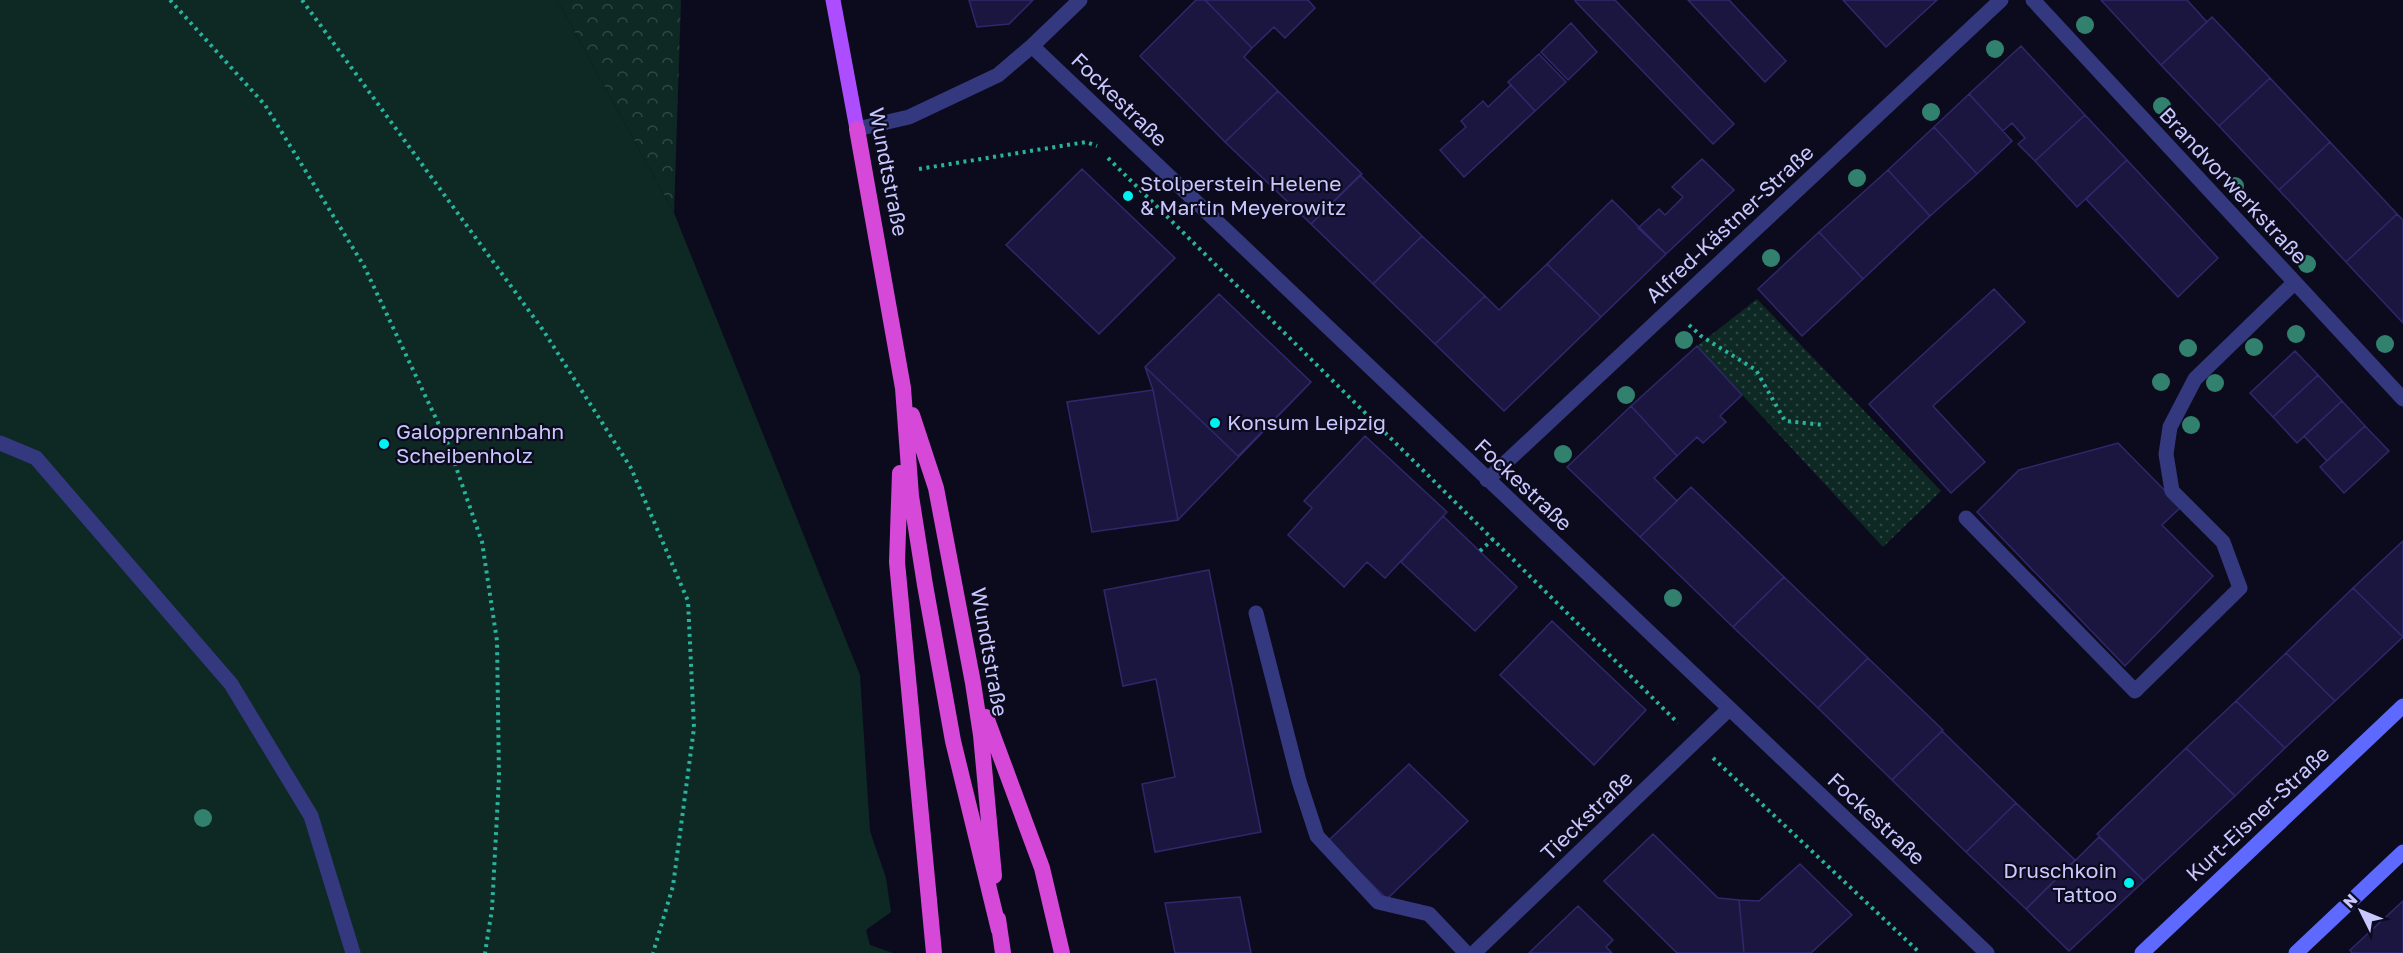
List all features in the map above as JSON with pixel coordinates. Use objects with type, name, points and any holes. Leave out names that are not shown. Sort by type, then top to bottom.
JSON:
[{"type":"highway","name":"Wundtstraße","points":[[857,129],[903,388],[911,496],[925,585],[953,741],[1003,953]]},
{"type":"highway","name":"Wundtstraße","points":[[903,388],[936,488],[973,683],[981,735],[999,930]]},
{"type":"highway","points":[[903,388],[897,562],[934,953]]},
{"type":"highway","points":[[973,683],[1042,868],[1062,953]]},
{"type":"main road","name":"Wundtstraße","points":[[832,0],[857,129]]},
{"type":"main road","name":"Kurt-Eisner-Straße","points":[[2142,953],[2403,706]]},
{"type":"main road","points":[[2296,953],[2403,852]]},
{"type":"street","points":[[857,129],[909,117],[998,75],[1080,0]]},
{"type":"street","name":"Alfred-Kästner-Straße","points":[[1487,480],[2001,0]]},
{"type":"street","name":"Brandvorwerkstraße","points":[[2033,0],[2403,399]]},
{"type":"street","name":"Fockestraße","points":[[1032,46],[1987,953]]},
{"type":"street","points":[[1966,518],[2135,691],[2240,588],[2223,542],[2172,491],[2166,454],[2170,427],[2195,379],[2294,283]]},
{"type":"street","points":[[0,443],[36,459],[231,684],[311,816],[353,953]]},
{"type":"street","points":[[1256,613],[1299,782],[1317,836],[1378,902],[1429,914],[1466,953]]},
{"type":"street","name":"Tieckstraße","points":[[1474,953],[1729,709]]},
{"type":"path","points":[[170,0],[265,105],[364,266],[448,444],[482,542],[497,641],[499,777],[492,909],[485,953]]},
{"type":"path","points":[[302,0],[543,330],[631,468],[688,601],[694,728],[673,886],[653,953]]},
{"type":"path","points":[[920,169],[1086,142],[1095,144],[1665,709],[1695,742],[1920,953]]},
{"type":"path","points":[[1671,308],[1701,336],[1756,370],[1785,421],[1824,425]]},
{"type":"path","points":[[1480,551],[1493,539]]},
{"type":"green space","name":"Galopprennbahn Scheibenholz","points":[[0,0],[557,0],[674,213],[860,675],[870,831],[886,878],[891,912],[866,930],[870,945],[893,953],[0,953]]},
{"type":"green space","points":[[557,0],[681,0],[674,213]]},
{"type":"green space","points":[[1757,299],[1941,491],[1883,547],[1697,346]]},
{"type":"building","points":[[969,0],[1033,0],[1009,24],[977,27]]},
{"type":"building","points":[[1196,0],[1205,0],[1252,48],[1244,57],[1278,91],[1225,142],[1140,56]]},
{"type":"building","points":[[1205,0],[1308,0],[1315,8],[1285,38],[1274,27],[1252,48]]},
{"type":"building","points":[[1576,0],[1615,0],[1734,124],[1713,144]]},
{"type":"building","points":[[1688,0],[1729,0],[1786,61],[1765,82]]},
{"type":"building","points":[[1843,0],[1937,0],[1886,47]]},
{"type":"building","points":[[2101,0],[2187,0],[2207,22],[2161,65]]},
{"type":"building","points":[[2212,17],[2270,78],[2219,126],[2161,65]]},
{"type":"building","points":[[1571,23],[1597,52],[1568,80],[1541,52]]},
{"type":"building","points":[[2021,46],[2085,115],[2035,161],[2018,144],[2025,138],[2012,123],[2003,131],[1969,94]]},
{"type":"building","points":[[1539,54],[1566,82],[1535,111],[1508,82]]},
{"type":"building","points":[[2270,78],[2330,142],[2279,190],[2219,126]]},
{"type":"building","points":[[1511,85],[1535,111],[1464,177],[1440,150],[1466,127],[1461,121],[1483,101],[1488,107]]},
{"type":"building","points":[[1278,91],[1362,174],[1311,224],[1225,142]]},
{"type":"building","points":[[1969,94],[2012,141],[1977,174],[1934,127]]},
{"type":"building","points":[[2085,115],[2127,160],[2077,207],[2035,161]]},
{"type":"building","points":[[1934,127],[1977,174],[1930,216],[1888,170]]},
{"type":"building","points":[[2330,142],[2397,214],[2346,262],[2279,190]]},
{"type":"building","points":[[1702,159],[1734,190],[1666,254],[1638,228],[1659,209],[1665,215],[1683,197],[1672,187]]},
{"type":"building","points":[[2127,160],[2218,258],[2178,297],[2086,199]]},
{"type":"building","points":[[1082,169],[1175,258],[1099,334],[1006,245]]},
{"type":"building","points":[[1888,170],[1930,216],[1863,279],[1819,232]]},
{"type":"building","points":[[1360,175],[1422,236],[1373,284],[1311,224]]},
{"type":"building","points":[[1612,200],[1666,254],[1601,317],[1547,264]]},
{"type":"building","points":[[2397,214],[2403,220],[2403,323],[2346,262]]},
{"type":"building","points":[[1819,232],[1863,279],[1802,336],[1758,289]]},
{"type":"building","points":[[1422,236],[1485,296],[1435,344],[1373,284]]},
{"type":"building","points":[[1547,264],[1601,317],[1504,411],[1435,344],[1485,296],[1499,310]]},
{"type":"building","points":[[1994,289],[2025,322],[1933,406],[1985,462],[1951,493],[1869,404]]},
{"type":"building","name":"Konsum Leipzig","points":[[1219,294],[1311,382],[1238,456],[1145,367]]},
{"type":"building","name":"Konsum Leipzig","points":[[1219,294],[1311,382],[1178,520],[1153,390],[1145,367]]},
{"type":"building","points":[[1697,346],[1742,395],[1720,416],[1726,422],[1703,443],[1697,437],[1677,456],[1631,406]]},
{"type":"building","points":[[2295,351],[2318,375],[2273,417],[2250,393]]},
{"type":"building","points":[[2318,375],[2342,401],[2297,443],[2273,417]]},
{"type":"building","points":[[1153,390],[1178,520],[1092,532],[1067,402]]},
{"type":"building","points":[[2342,401],[2365,426],[2327,461],[2304,436]]},
{"type":"building","points":[[1631,406],[1677,456],[1654,478],[1677,501],[1640,537],[1567,467]]},
{"type":"building","points":[[2365,426],[2389,451],[2344,493],[2320,467]]},
{"type":"building","points":[[1365,436],[1447,512],[1385,578],[1367,562],[1344,587],[1288,535],[1312,508],[1304,501]]},
{"type":"building","points":[[2118,443],[2181,507],[2162,525],[2213,576],[2125,666],[1977,512],[2019,470]]},
{"type":"building","points":[[1691,487],[1784,577],[1733,627],[1640,537]]},
{"type":"building","points":[[1443,516],[1517,587],[1475,631],[1401,562]]},
{"type":"building","points":[[2403,541],[2403,637],[2353,588]]},
{"type":"building","points":[[1209,570],[1261,832],[1155,852],[1142,784],[1175,777],[1156,679],[1123,686],[1104,590]]},
{"type":"building","points":[[1784,577],[1868,658],[1818,708],[1733,627]]},
{"type":"building","points":[[2353,588],[2403,637],[2335,701],[2286,653]]},
{"type":"building","points":[[1552,621],[1646,710],[1594,765],[1500,675]]},
{"type":"building","points":[[2286,653],[2335,701],[2285,748],[2236,701]]},
{"type":"building","points":[[1868,658],[1943,730],[1892,780],[1818,708]]},
{"type":"building","points":[[2236,701],[2285,748],[2235,796],[2186,748]]},
{"type":"building","points":[[1942,731],[2016,803],[1966,852],[1892,780]]},
{"type":"building","points":[[2186,748],[2235,796],[2144,881],[2097,834]]},
{"type":"building","points":[[1409,764],[1468,821],[1387,899],[1328,841]]},
{"type":"building","points":[[2016,803],[2075,860],[2026,909],[1966,852]]},
{"type":"building","points":[[1653,834],[1718,898],[1739,900],[1744,953],[1677,953],[1604,881]]},
{"type":"building","points":[[2099,837],[2144,881],[2069,951],[2026,909]]},
{"type":"building","points":[[1800,864],[1852,915],[1811,953],[1744,953],[1739,900],[1759,901]]},
{"type":"building","points":[[1240,897],[1251,953],[1175,953],[1165,903]]},
{"type":"building","points":[[2403,901],[2403,953],[2352,953],[2350,950]]},
{"type":"building","points":[[1578,906],[1613,940],[1606,947],[1612,953],[1529,953]]},
{"type":"place","name":"Stolperstein Helene & Martin Meyerowitz","points":[[1128,196]]},
{"type":"place","name":"Konsum Leipzig","points":[[1215,423]]},
{"type":"place","name":"Galopprennbahn Scheibenholz","points":[[384,444]]},
{"type":"place","name":"Druschkoin Tattoo","points":[[2129,883]]}]
